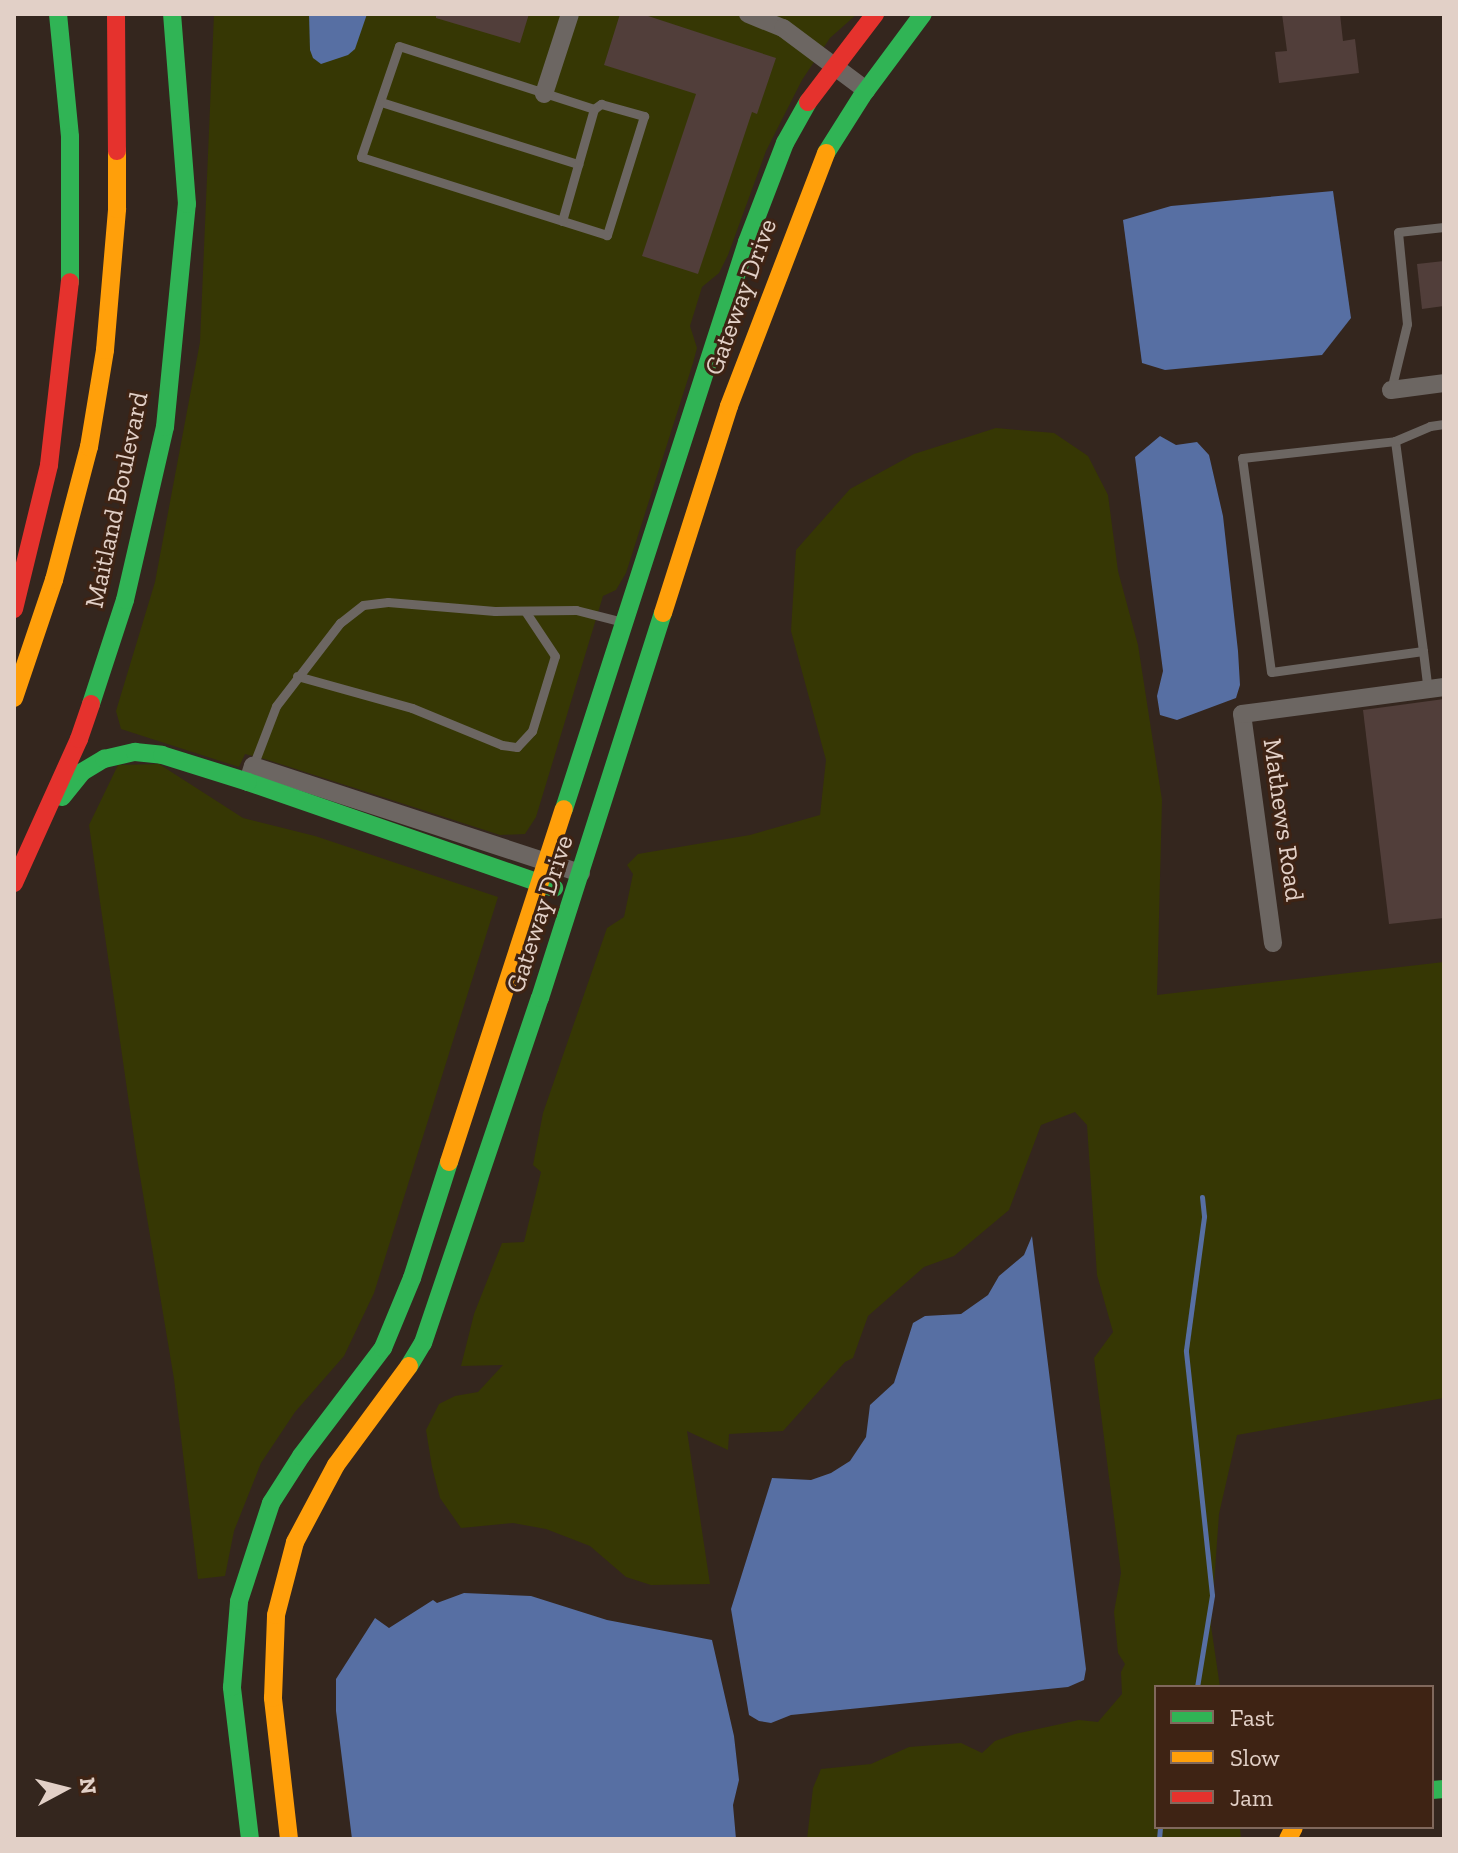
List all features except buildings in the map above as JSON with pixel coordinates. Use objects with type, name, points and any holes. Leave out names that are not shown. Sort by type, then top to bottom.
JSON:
[{"type":"main road","points":[[14,609],[49,465],[72,261],[70,137],[58,14]]},
{"type":"main road","name":"Maitland Boulevard","points":[[14,698],[54,580],[85,462],[105,350],[117,209],[116,14]]},
{"type":"main road","name":"Maitland Boulevard","points":[[14,883],[79,739],[125,600],[165,427],[187,204],[172,14]]},
{"type":"main road","name":"Gateway Drive","points":[[250,1839],[232,1687],[239,1601],[271,1503],[383,1348],[412,1278],[537,882],[722,319],[785,143],[817,86],[875,14]]},
{"type":"main road","name":"Gateway Drive","points":[[289,1839],[273,1698],[276,1615],[295,1542],[336,1465],[399,1383],[423,1343],[581,873],[729,406],[825,154],[866,90],[923,14]]},
{"type":"main road","points":[[187,204],[193,29]]},
{"type":"main road","points":[[722,319],[757,332]]},
{"type":"main road","points":[[45,819],[82,772],[104,759],[135,752],[162,755],[250,774],[574,894]]},
{"type":"main road","points":[[343,1400],[369,1422]]},
{"type":"main road","points":[[246,1806],[284,1801]]},
{"type":"street","points":[[544,94],[570,14]]},
{"type":"street","points":[[748,14],[783,28],[866,90]]},
{"type":"street","points":[[1391,390],[1444,383]]},
{"type":"street","name":"Mathews Road","points":[[1273,943],[1242,714],[1436,688]]},
{"type":"street","points":[[250,774],[581,873]]},
{"type":"lane","points":[[562,221],[594,109],[601,104],[644,116],[607,235],[562,221],[361,157],[399,46],[594,109]]},
{"type":"lane","points":[[381,102],[578,164]]},
{"type":"lane","points":[[1391,390],[1407,324],[1398,232],[1444,227]]},
{"type":"lane","points":[[1423,651],[1271,672],[1242,458],[1395,441],[1430,426],[1444,424]]},
{"type":"lane","points":[[1395,441],[1423,651],[1436,688]]},
{"type":"lane","points":[[250,774],[276,706],[340,623],[363,605],[388,602],[525,611],[576,610],[623,622]]},
{"type":"lane","points":[[297,676],[412,708],[502,745],[517,747],[532,731],[555,656],[525,611]]},
{"type":"shaded area","points":[[214,14],[857,14],[830,38],[802,80],[766,151],[728,255],[719,273],[702,287],[690,326],[697,348],[626,573],[616,590],[603,596],[536,817],[525,834],[500,835],[268,760],[245,754],[239,767],[121,729],[116,711],[155,582],[200,342]]},
{"type":"shaded area","points":[[996,428],[1054,433],[1088,456],[1108,495],[1118,571],[1138,645],[1162,800],[1157,995],[1444,962],[1444,1398],[1237,1435],[1219,1514],[1211,1626],[1220,1685],[1154,1685],[1154,1829],[1240,1829],[1241,1839],[807,1839],[813,1788],[821,1769],[871,1764],[909,1747],[961,1743],[982,1753],[995,1741],[1015,1734],[1079,1720],[1098,1722],[1122,1694],[1121,1672],[1125,1664],[1118,1653],[1114,1612],[1121,1573],[1094,1358],[1113,1332],[1097,1275],[1087,1125],[1075,1112],[1041,1125],[1009,1210],[954,1256],[924,1267],[868,1316],[853,1358],[845,1362],[783,1431],[729,1434],[728,1450],[687,1431],[710,1584],[651,1585],[626,1577],[590,1546],[546,1529],[513,1523],[461,1528],[440,1498],[432,1467],[426,1430],[439,1404],[455,1396],[478,1392],[503,1365],[461,1366],[474,1314],[502,1243],[524,1242],[541,1172],[533,1165],[543,1113],[607,928],[624,917],[633,874],[627,865],[638,854],[750,835],[820,815],[826,760],[791,631],[796,550],[850,489],[914,454]]},
{"type":"shaded area","points":[[159,764],[243,818],[315,836],[498,897],[374,1293],[344,1356],[295,1412],[261,1463],[234,1531],[225,1576],[198,1579],[174,1379],[136,1152],[89,825],[118,765]]},
{"type":"water","points":[[309,14],[367,14],[355,49],[348,55],[321,64],[313,58],[310,50]]},
{"type":"water","points":[[1333,191],[1351,318],[1322,355],[1165,370],[1142,363],[1123,220],[1171,206]]},
{"type":"water","points":[[1160,436],[1176,445],[1197,442],[1209,455],[1223,516],[1238,651],[1240,685],[1236,698],[1177,720],[1160,715],[1157,696],[1163,671],[1135,457]]},
{"type":"water","points":[[1032,1236],[1086,1669],[1084,1680],[1068,1687],[791,1715],[771,1723],[759,1721],[749,1715],[731,1609],[772,1478],[811,1480],[831,1473],[850,1461],[866,1437],[870,1405],[894,1383],[913,1323],[925,1316],[961,1314],[988,1295],[999,1276],[1024,1255]]},
{"type":"water","points":[[464,1593],[531,1596],[607,1620],[712,1640],[734,1736],[739,1780],[733,1805],[736,1839],[352,1839],[336,1711],[336,1679],[375,1618],[389,1628],[433,1600],[437,1603]]},
{"type":"waterway","points":[[1197,1685],[1212,1595],[1186,1350],[1204,1216],[1202,1197]]},
{"type":"waterway","points":[[1159,1839],[1160,1829]]},
{"type":"traffic: fast","points":[[58,14],[70,137],[70,282]]},
{"type":"traffic: fast","points":[[91,704],[125,600],[165,427],[187,204],[172,14]]},
{"type":"traffic: fast","points":[[826,153],[862,96],[923,14]]},
{"type":"traffic: fast","points":[[564,809],[747,242],[785,143],[808,102]]},
{"type":"traffic: fast","points":[[409,1366],[423,1343],[540,998],[663,613]]},
{"type":"traffic: fast","points":[[62,797],[82,772],[104,759],[135,752],[162,755],[248,782]]},
{"type":"traffic: fast","points":[[248,782],[554,888]]},
{"type":"traffic: fast","points":[[250,1839],[232,1687],[239,1601],[271,1503],[301,1456],[383,1348],[412,1278],[449,1162]]},
{"type":"traffic: fast","points":[[1434,1790],[1444,1789]]},
{"type":"traffic: slow","points":[[14,698],[54,580],[89,447],[105,350],[117,209],[117,151]]},
{"type":"traffic: slow","points":[[663,613],[729,406],[826,153]]},
{"type":"traffic: slow","points":[[449,1162],[564,809]]},
{"type":"traffic: slow","points":[[289,1839],[273,1698],[276,1615],[295,1542],[336,1465],[409,1366]]},
{"type":"traffic: slow","points":[[1288,1839],[1293,1829]]},
{"type":"traffic: jam","points":[[116,14],[117,151]]},
{"type":"traffic: jam","points":[[808,102],[875,14]]},
{"type":"traffic: jam","points":[[14,609],[49,465],[70,282]]},
{"type":"traffic: jam","points":[[14,883],[79,739],[91,704]]}]
